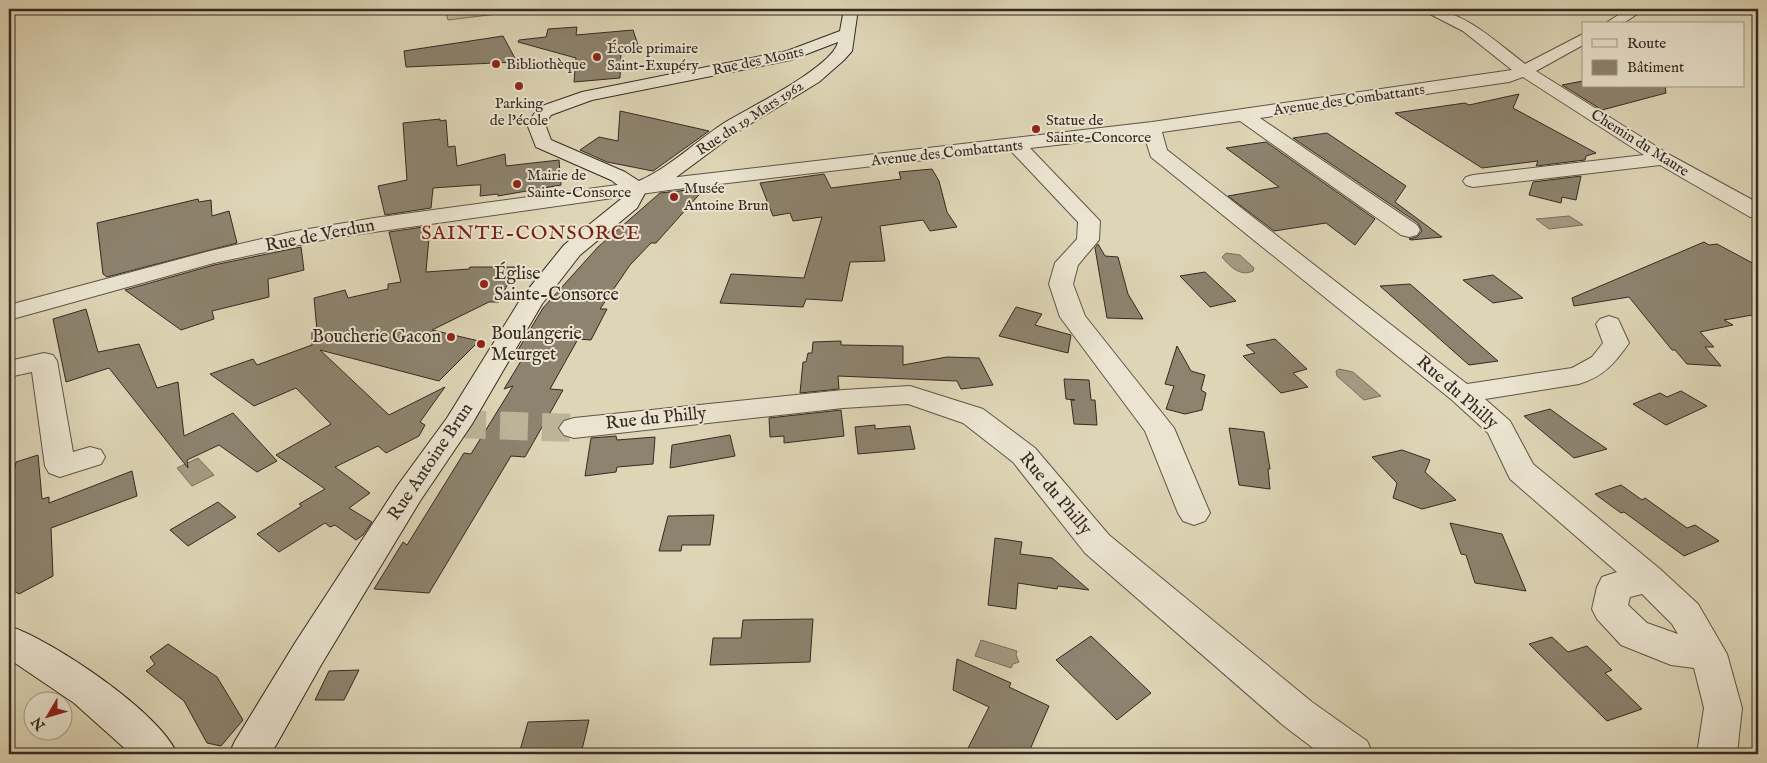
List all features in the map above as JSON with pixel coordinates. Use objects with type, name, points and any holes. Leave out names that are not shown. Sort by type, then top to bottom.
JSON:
[{"type":"street","points":[[848,33],[851,9]]},
{"type":"street","name":"Chemin du Maure","points":[[1430,9],[1468,28],[1524,72],[1663,159],[1758,212]]},
{"type":"street","points":[[1615,22],[1638,9]]},
{"type":"street","name":"Rue des Monts","points":[[637,189],[618,176],[543,142],[536,124],[545,111],[588,96],[805,51],[848,33]]},
{"type":"street","name":"Rue du 19 Mars 1962","points":[[637,189],[664,177],[730,128],[813,78],[844,51],[848,33]]},
{"type":"street","name":"Avenue des Combattants","points":[[637,189],[1152,128],[1509,77],[1524,72],[1582,40]]},
{"type":"street","points":[[805,51],[823,51],[838,57]]},
{"type":"street","points":[[1244,115],[1409,230]]},
{"type":"street","name":"Rue du Philly","points":[[1152,128],[1158,153],[1462,394],[1500,428],[1521,471],[1648,579],[1685,614],[1708,654],[1723,708],[1717,754]]},
{"type":"street","points":[[1016,145],[1089,221],[1088,240],[1067,264],[1061,284],[1073,317],[1159,428],[1194,513]]},
{"type":"street","points":[[1473,181],[1663,159]]},
{"type":"street","name":"Rue de Verdun","points":[[9,313],[93,288],[202,260],[331,232],[468,211],[605,195],[637,189]]},
{"type":"street","name":"Rue Antoine Brun","points":[[249,754],[308,654],[409,494],[458,424],[531,302],[572,250],[629,203],[637,189]]},
{"type":"street","points":[[1462,394],[1579,375],[1601,363],[1616,344],[1609,324]]},
{"type":"street","points":[[9,370],[44,361],[60,466],[90,457]]},
{"type":"street","name":"Rue du Philly","points":[[574,428],[843,399],[910,395],[973,416],[1024,455],[1097,544],[1298,714],[1354,754]]},
{"type":"street","points":[[1648,579],[1614,587],[1610,609],[1634,634],[1671,650],[1708,654]]},
{"type":"street","points":[[9,641],[42,658],[137,732],[157,754]]},
{"type":"shaded area","points":[[445,9],[494,9],[497,14],[448,20]]},
{"type":"shaded area","points":[[1569,216],[1583,225],[1549,229],[1536,219]]},
{"type":"shaded area","points":[[1226,253],[1240,255],[1254,268],[1253,271],[1244,273],[1236,270],[1222,257]]},
{"type":"shaded area","points":[[1339,369],[1353,372],[1381,396],[1364,400],[1337,376],[1336,371]]},
{"type":"shaded area","points":[[198,458],[214,475],[192,486],[177,468]]},
{"type":"shaded area","points":[[981,640],[1017,651],[1016,655],[1019,662],[1013,664],[1011,668],[975,656]]},
{"type":"building","name":"École primaire Saint-Exupéry","points":[[577,27],[576,35],[633,30],[640,51],[621,53],[620,78],[574,82],[576,58],[518,42],[519,40],[546,37],[548,29]]},
{"type":"building","points":[[503,36],[517,62],[406,67],[404,51]]},
{"type":"building","points":[[1582,81],[1582,88],[1665,88],[1666,93],[1602,110],[1562,85]]},
{"type":"building","points":[[1519,94],[1513,108],[1596,153],[1586,156],[1585,160],[1536,166],[1538,161],[1482,168],[1395,113],[1465,103],[1469,105]]},
{"type":"building","points":[[620,111],[709,131],[653,171],[607,162],[580,150],[599,137],[618,141]]},
{"type":"building","points":[[440,119],[440,121],[446,120],[448,147],[455,146],[457,166],[505,154],[506,166],[559,160],[561,185],[498,196],[498,194],[480,196],[481,185],[433,188],[431,208],[385,215],[378,186],[407,180],[403,123]]},
{"type":"building","points":[[1327,133],[1406,186],[1395,202],[1442,237],[1409,239],[1417,237],[1422,231],[1418,223],[1293,138]]},
{"type":"building","points":[[1266,142],[1375,219],[1355,245],[1326,223],[1274,231],[1228,196],[1279,187],[1226,148]]},
{"type":"building","points":[[932,169],[939,181],[947,212],[957,227],[930,231],[923,220],[880,226],[885,261],[850,262],[842,301],[806,299],[803,307],[720,303],[731,274],[804,278],[822,217],[793,221],[790,213],[773,216],[760,183],[824,174],[831,188],[901,179],[899,172]]},
{"type":"building","points":[[1581,176],[1576,200],[1562,197],[1561,203],[1529,195],[1533,182]]},
{"type":"building","points":[[705,188],[656,243],[651,243],[630,265],[600,309],[607,309],[591,340],[578,339],[550,389],[563,390],[525,457],[511,456],[429,593],[374,589],[403,542],[407,545],[464,453],[471,454],[513,386],[504,389],[521,361],[512,360],[543,308],[598,247],[660,193]]},
{"type":"building","points":[[198,199],[199,202],[211,200],[212,216],[229,211],[237,243],[107,277],[103,274],[97,223]]},
{"type":"building","points":[[430,226],[426,272],[469,269],[470,267],[516,267],[499,302],[489,302],[432,330],[479,341],[439,381],[320,350],[389,415],[445,387],[420,422],[425,425],[419,436],[386,453],[378,446],[335,467],[370,493],[349,508],[372,522],[363,535],[356,540],[335,525],[330,527],[325,523],[279,552],[257,534],[302,506],[299,504],[325,489],[276,455],[331,424],[296,388],[254,406],[210,374],[253,359],[257,365],[312,345],[312,332],[317,331],[314,298],[345,290],[348,298],[388,289],[388,284],[401,282],[389,232]]},
{"type":"building","points":[[1704,242],[1709,245],[1717,244],[1758,266],[1758,314],[1724,320],[1733,325],[1700,332],[1714,347],[1705,347],[1721,366],[1687,364],[1675,350],[1672,350],[1629,297],[1574,306],[1572,298]]},
{"type":"building","points":[[1098,244],[1105,256],[1118,257],[1128,294],[1143,319],[1107,318],[1095,248]]},
{"type":"building","points":[[301,247],[304,270],[268,279],[269,297],[212,311],[214,319],[181,330],[125,290],[214,265]]},
{"type":"building","points":[[1205,272],[1236,301],[1210,307],[1180,276]]},
{"type":"building","points":[[1493,275],[1523,298],[1493,303],[1463,280]]},
{"type":"building","points":[[1410,284],[1498,361],[1469,365],[1380,286]]},
{"type":"building","points":[[1016,307],[1042,314],[1035,325],[1071,335],[1068,353],[999,336]]},
{"type":"building","points":[[86,309],[98,352],[139,344],[157,388],[178,382],[184,436],[233,413],[277,461],[257,472],[219,445],[187,460],[188,468],[109,368],[66,382],[53,319]]},
{"type":"building","points":[[1275,339],[1307,369],[1293,373],[1308,387],[1281,393],[1243,356],[1255,353],[1246,345]]},
{"type":"building","points":[[841,341],[841,345],[903,346],[903,365],[947,357],[979,358],[993,385],[961,389],[957,381],[838,376],[839,389],[800,393],[803,362],[806,362],[808,353],[812,353],[813,342]]},
{"type":"building","points":[[1177,346],[1191,371],[1205,375],[1201,390],[1206,393],[1202,410],[1185,414],[1166,409],[1174,386],[1165,384]]},
{"type":"building","points":[[1064,379],[1089,380],[1091,400],[1095,400],[1097,425],[1074,424],[1071,400],[1075,400],[1066,399]]},
{"type":"building","points":[[1681,391],[1707,406],[1666,425],[1633,404],[1660,393],[1667,397]]},
{"type":"building","points":[[1550,409],[1607,449],[1574,458],[1524,416]]},
{"type":"building","points":[[841,410],[844,436],[784,443],[784,436],[770,437],[769,418]]},
{"type":"building","points":[[875,425],[875,429],[910,426],[915,449],[858,454],[855,427]]},
{"type":"building","points":[[1229,428],[1264,432],[1270,469],[1268,469],[1270,489],[1239,485]]},
{"type":"building","points":[[730,435],[735,456],[670,468],[672,445]]},
{"type":"building","points":[[616,436],[617,440],[655,437],[653,464],[617,467],[616,472],[585,476],[591,438]]},
{"type":"building","points":[[1402,450],[1430,460],[1425,472],[1456,500],[1422,509],[1393,498],[1397,483],[1372,457]]},
{"type":"building","points":[[38,455],[42,499],[49,497],[49,503],[132,471],[137,496],[51,528],[53,576],[19,594],[9,588],[9,497],[16,462]]},
{"type":"building","points":[[1621,485],[1642,500],[1645,498],[1687,528],[1695,525],[1719,541],[1684,556],[1624,512],[1621,513],[1595,494]]},
{"type":"building","points":[[218,502],[236,517],[188,546],[170,530]]},
{"type":"building","points":[[714,515],[710,545],[682,545],[681,551],[659,551],[668,516]]},
{"type":"building","points":[[1450,523],[1502,534],[1526,591],[1475,583],[1466,555],[1461,554]]},
{"type":"building","points":[[995,538],[1022,542],[1020,554],[1052,558],[1089,590],[1058,586],[1057,589],[1018,583],[1016,609],[988,605]]},
{"type":"building","points":[[813,619],[810,662],[710,665],[713,638],[741,638],[743,620]]},
{"type":"building","points":[[1091,636],[1151,693],[1117,720],[1056,660]]},
{"type":"building","points":[[1552,637],[1568,652],[1587,646],[1612,670],[1605,673],[1642,709],[1607,721],[1529,644]]},
{"type":"building","points":[[168,644],[217,677],[243,720],[221,746],[207,743],[184,701],[146,671],[155,664],[150,657]]},
{"type":"building","points":[[957,659],[1011,683],[1009,687],[1049,706],[1028,754],[965,754],[989,707],[953,690]]},
{"type":"building","points":[[359,670],[344,700],[315,700],[329,671]]},
{"type":"building","points":[[589,720],[581,754],[519,754],[528,722]]},
{"type":"tunnel","points":[[458,424],[574,428]]},
{"type":"place","name":"École primaire Saint-Exupéry","points":[[597,57]]},
{"type":"place","name":"Bibliothèque","points":[[496,64]]},
{"type":"place","name":"Parking de l'école","points":[[519,86]]},
{"type":"place","name":"Statue de Sainte-Concorce","points":[[1036,129]]},
{"type":"place","name":"Mairie de Sainte-Consorce","points":[[517,184]]},
{"type":"place","name":"Musée Antoine Brun","points":[[674,197]]},
{"type":"place","name":"Église Sainte-Consorce","points":[[484,284]]},
{"type":"place","name":"Boucherie Gacon","points":[[451,337]]},
{"type":"place","name":"Boulangerie Meurget","points":[[481,344]]},
{"type":"district","name":"SAINTE-CONSORCE","points":[[531,233]]}]
